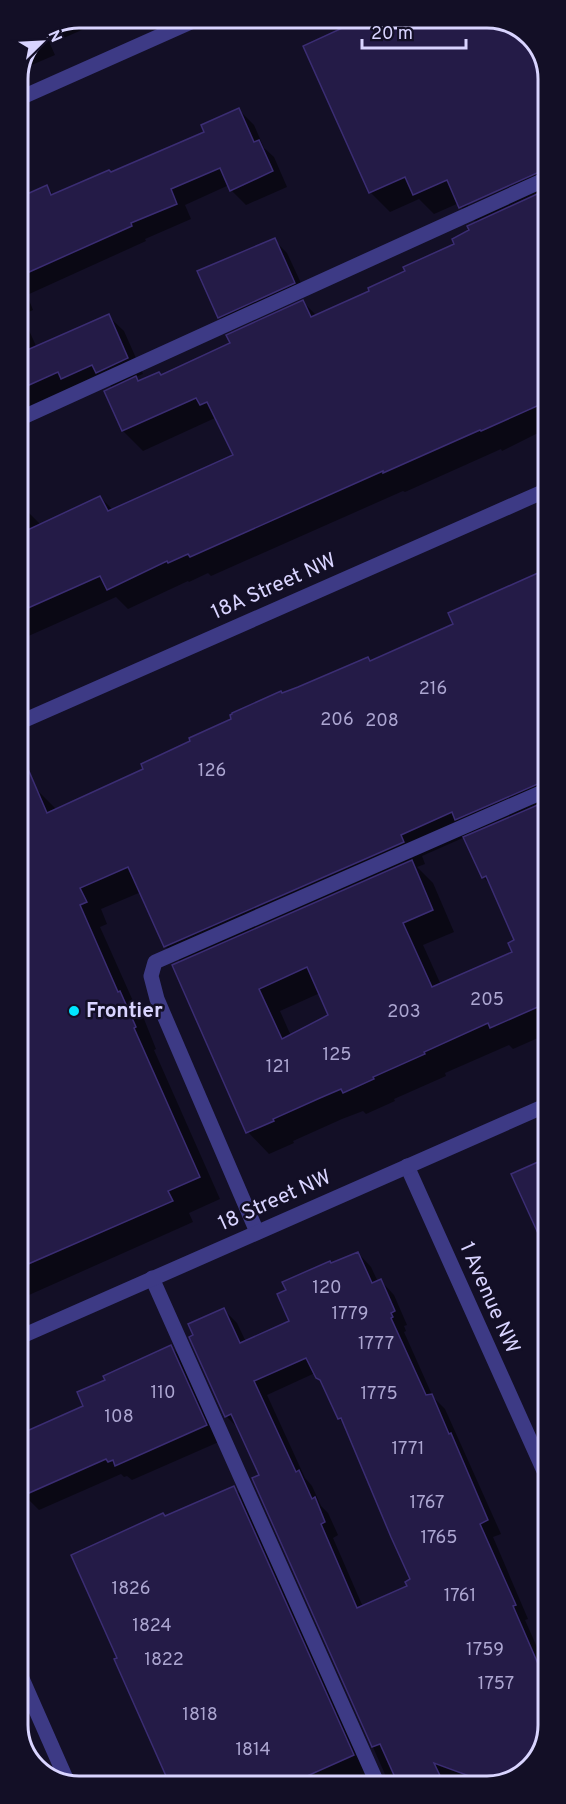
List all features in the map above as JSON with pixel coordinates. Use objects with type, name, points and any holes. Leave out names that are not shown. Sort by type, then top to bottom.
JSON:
[{"type":"street","points":[[28,95],[177,28]]},
{"type":"street","points":[[28,414],[538,183]]},
{"type":"street","name":"18A Street NW","points":[[28,719],[538,494]]},
{"type":"street","points":[[257,1232],[157,999],[151,976],[154,962],[538,794]]},
{"type":"street","name":"18 Street NW","points":[[28,1332],[538,1109]]},
{"type":"street","name":"1 Avenue NW","points":[[407,1166],[538,1458]]},
{"type":"street","points":[[152,1278],[374,1776]]},
{"type":"street","points":[[28,1692],[64,1773]]},
{"type":"building","points":[[341,29],[490,29],[512,35],[523,43],[536,66],[538,173],[459,208],[447,180],[413,195],[405,177],[369,193],[303,46]]},
{"type":"building","points":[[239,108],[254,142],[259,140],[273,171],[230,191],[220,168],[171,189],[177,204],[131,223],[132,226],[28,273],[28,194],[47,185],[51,195],[109,170],[111,172],[204,132],[201,125]]},
{"type":"building","points":[[538,194],[538,406],[383,473],[383,471],[190,557],[188,554],[168,563],[167,561],[107,590],[100,576],[28,608],[28,530],[100,496],[108,511],[233,455],[207,402],[200,405],[196,398],[122,431],[104,391],[136,376],[138,381],[159,372],[161,375],[230,343],[226,335],[303,300],[311,317],[369,291],[368,288],[405,271],[403,267],[454,244],[452,239],[469,230],[467,226]]},
{"type":"building","points":[[275,238],[295,283],[218,318],[197,271]]},
{"type":"building","points":[[109,314],[128,358],[96,373],[92,365],[61,379],[58,372],[28,386],[28,350]]},
{"type":"building","points":[[538,573],[538,784],[455,820],[452,812],[401,835],[404,842],[164,947],[128,867],[80,888],[87,902],[80,905],[136,1027],[134,1028],[200,1177],[168,1191],[173,1201],[28,1264],[28,769],[47,813],[143,769],[141,764],[231,719],[232,713],[368,657],[370,661],[453,624],[448,613]]},
{"type":"building","points":[[538,805],[538,1007],[490,1028],[488,1023],[373,1077],[374,1079],[343,1093],[341,1089],[246,1133],[172,965],[412,860],[433,910],[403,923],[432,987],[512,952],[508,943],[514,940],[486,876],[482,878],[463,837]],"holes":[[[307,967],[328,1015],[282,1039],[259,989]]]},
{"type":"building","points":[[538,1162],[538,1233],[511,1174]]},
{"type":"building","points":[[358,1252],[372,1283],[381,1279],[395,1311],[391,1313],[393,1317],[391,1318],[426,1395],[432,1394],[449,1434],[451,1433],[488,1520],[480,1524],[516,1605],[513,1606],[538,1664],[537,1735],[531,1750],[523,1761],[506,1772],[487,1776],[469,1776],[434,1763],[440,1776],[394,1776],[380,1744],[372,1747],[252,1478],[259,1475],[231,1414],[225,1417],[189,1337],[193,1335],[188,1324],[224,1308],[240,1343],[289,1321],[277,1294],[286,1290],[282,1282],[330,1261],[331,1263]],"holes":[[[306,1358],[316,1378],[320,1380],[338,1419],[341,1418],[410,1579],[405,1582],[407,1586],[357,1608],[321,1524],[325,1522],[315,1497],[312,1499],[299,1470],[296,1472],[254,1381]]]},
{"type":"building","points":[[171,1345],[207,1425],[115,1466],[113,1460],[108,1462],[106,1459],[28,1493],[28,1430],[83,1406],[77,1392],[105,1380],[103,1376]]},
{"type":"building","points":[[234,1486],[354,1755],[308,1776],[166,1775],[71,1555],[163,1513],[165,1516]]},
{"type":"place","name":"Frontier","points":[[74,1011]]}]
